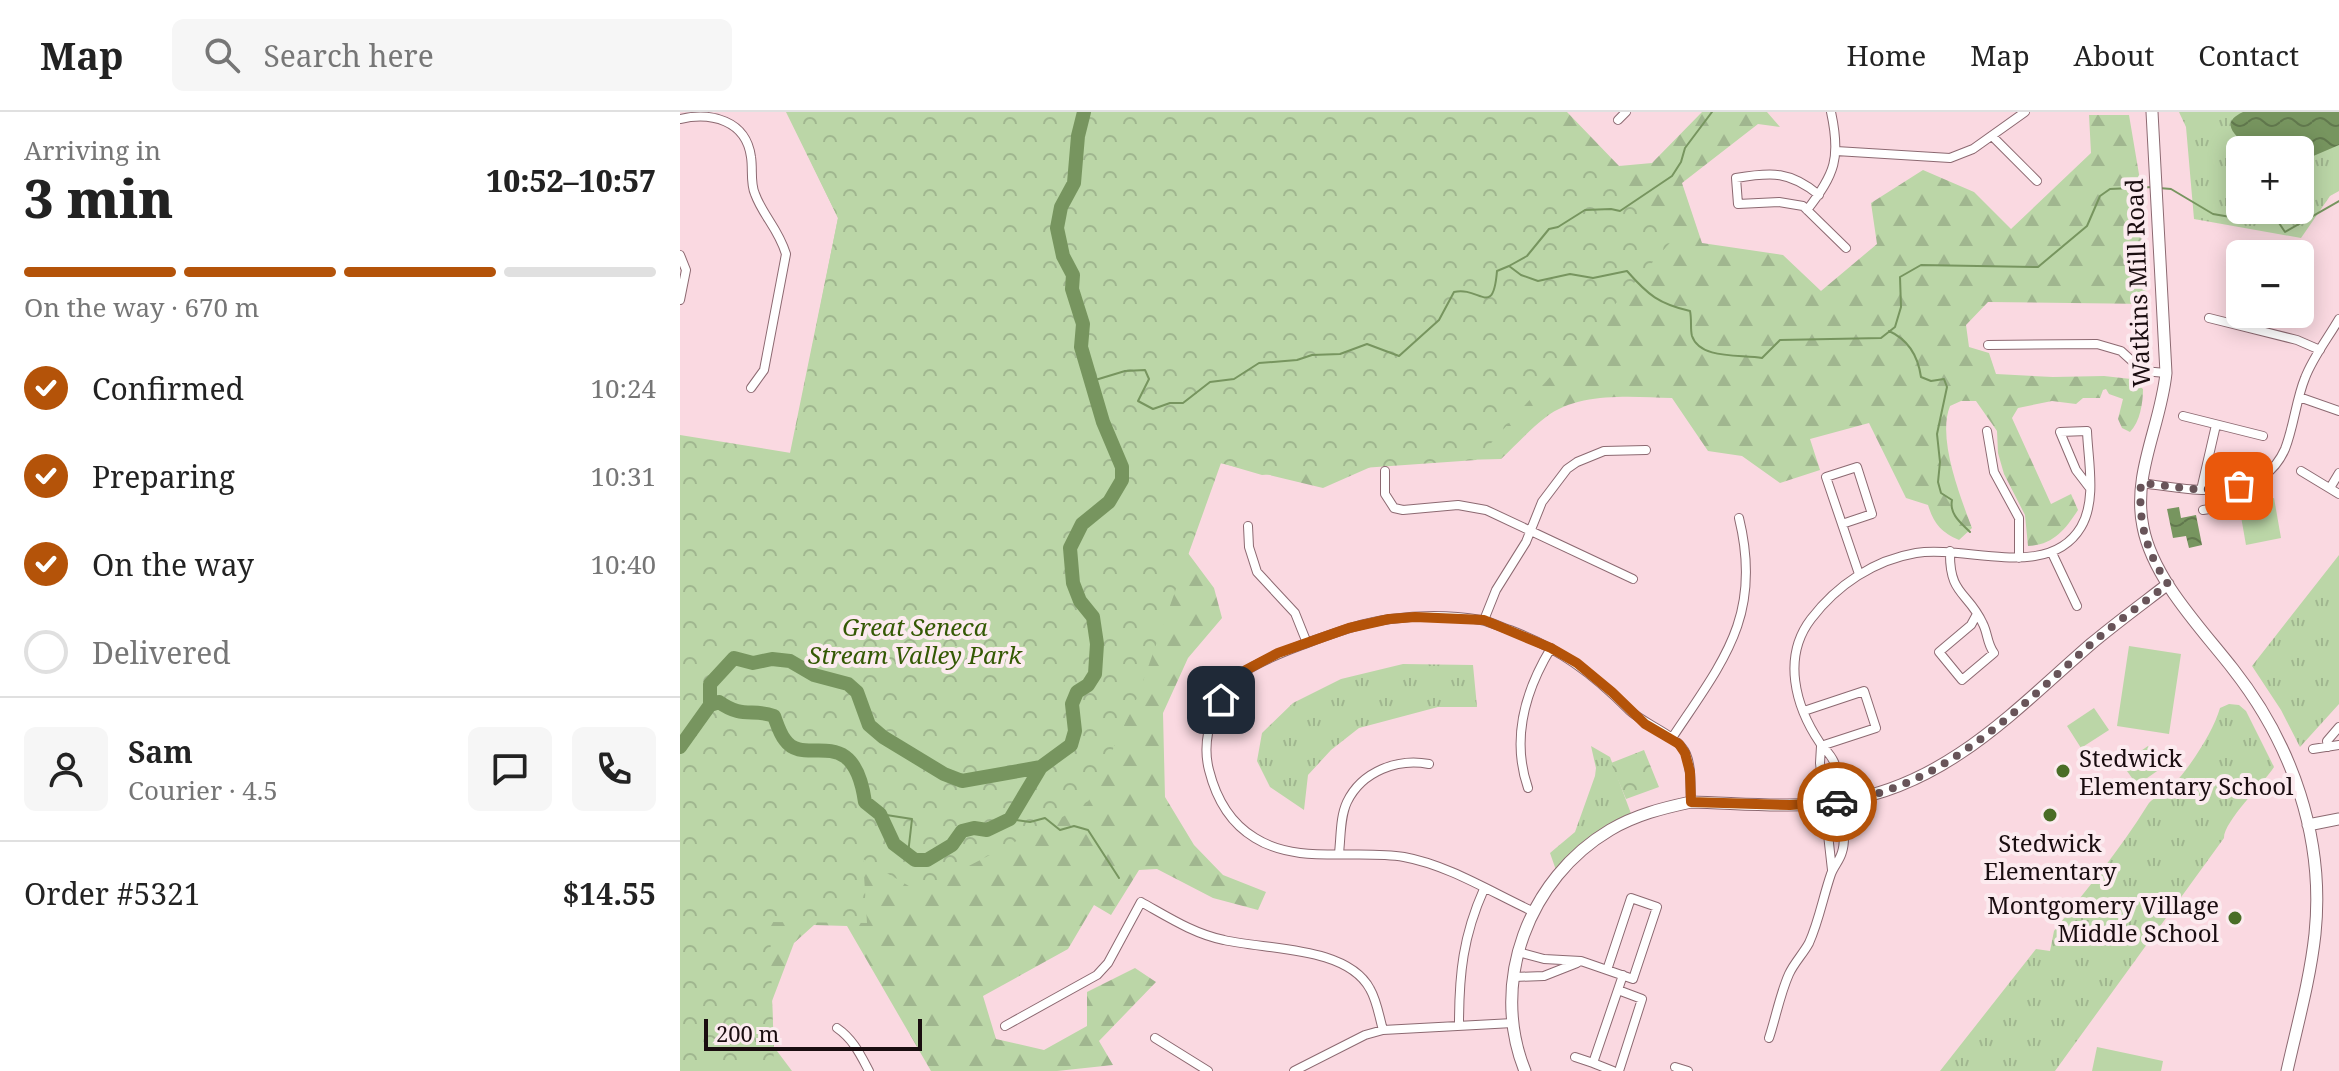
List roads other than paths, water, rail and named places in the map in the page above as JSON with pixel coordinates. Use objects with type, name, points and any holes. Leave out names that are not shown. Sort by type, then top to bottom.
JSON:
[{"type":"street","points":[[1618,120],[1626,112]]},
{"type":"street","points":[[1807,210],[1829,182],[1836,151],[1831,112]]},
{"type":"street","points":[[1836,151],[1950,158],[1973,149],[2025,112]]},
{"type":"street","name":"Watkins Mill Road","points":[[2152,112],[2166,373],[2163,398],[2141,483],[2140,512],[2145,539],[2168,584],[2266,716],[2293,771],[2308,825],[2316,887],[2315,934],[2287,1071]]},
{"type":"street","points":[[680,119],[715,116],[737,129],[751,156],[753,192],[781,236],[786,254],[764,370],[751,388]]},
{"type":"street","points":[[1992,136],[2037,181]]},
{"type":"street","points":[[1819,195],[1790,175],[1736,178],[1738,204],[1794,203],[1807,210],[1846,248]]},
{"type":"street","points":[[680,255],[686,270],[680,300]]},
{"type":"street","points":[[2209,318],[2297,340],[2320,350]]},
{"type":"street","points":[[2141,483],[2201,490],[2239,486],[2255,481],[2269,470],[2284,451],[2308,372],[2339,319]]},
{"type":"street","points":[[1988,345],[2097,344],[2121,351],[2143,371],[2166,373]]},
{"type":"street","points":[[2299,397],[2339,411]]},
{"type":"street","points":[[2183,416],[2263,436]]},
{"type":"street","points":[[2201,490],[2216,425]]},
{"type":"street","points":[[1987,431],[1994,472],[2019,518],[2019,558]]},
{"type":"street","points":[[1769,1038],[1789,973],[1808,944],[1832,871],[1843,852],[1835,766],[1828,751],[1821,746],[1794,683],[1793,668],[1802,632],[1819,609],[1859,574],[1914,553],[1950,551],[2019,558],[2052,553],[2073,538],[2082,526],[2087,511],[2089,487],[2087,431],[2060,432],[2076,470],[2089,487]]},
{"type":"street","points":[[1484,620],[1496,590],[1532,530],[1542,502],[1555,482],[1577,462],[1604,451],[1646,450]]},
{"type":"street","points":[[1842,524],[1872,514],[1857,467],[1826,477],[1859,574]]},
{"type":"street","points":[[1385,471],[1385,494],[1394,508],[1403,510],[1458,505],[1486,510],[1633,579]]},
{"type":"street","points":[[2301,471],[2339,494]]},
{"type":"street","points":[[2330,488],[2339,473]]},
{"type":"street","points":[[2203,510],[2216,508]]},
{"type":"street","points":[[1672,738],[1732,644],[1745,599],[1747,573],[1739,518]]},
{"type":"street","points":[[1248,526],[1249,547],[1257,572],[1295,613],[1307,643]]},
{"type":"street","points":[[1950,551],[1954,584],[1977,614],[1984,626],[1994,653],[1962,680],[1939,652],[1971,625],[1977,614]]},
{"type":"street","points":[[2052,553],[2077,606]]},
{"type":"street","points":[[1525,1071],[1513,1023],[1518,952],[1532,911],[1558,873],[1576,854],[1607,831],[1658,809],[1691,802],[1790,805],[1840,802],[1904,783],[1960,756],[2094,642],[2168,584]]},
{"type":"street","points":[[1532,911],[1420,861],[1386,855],[1303,853],[1274,848],[1253,837],[1221,804],[1208,766],[1206,747],[1213,715],[1236,680],[1246,670],[1278,653],[1349,628],[1389,619],[1428,617],[1484,620],[1551,648],[1587,671],[1645,724],[1672,738],[1685,753],[1691,802]]},
{"type":"street","points":[[1528,788],[1521,751],[1522,720],[1533,682],[1551,648]]},
{"type":"street","points":[[1804,711],[1864,691],[1876,728],[1821,746]]},
{"type":"street","points":[[2328,747],[2327,741],[2339,727]]},
{"type":"street","points":[[2313,749],[2339,745]]},
{"type":"street","points":[[1821,746],[1820,763],[1832,871]]},
{"type":"street","points":[[1339,853],[1347,803],[1363,782],[1381,769],[1410,760],[1429,764]]},
{"type":"street","points":[[2308,825],[2339,819]]},
{"type":"street","points":[[1459,1025],[1461,962],[1471,921],[1484,889]]},
{"type":"street","points":[[1518,952],[1544,959],[1581,961],[1607,970],[1623,975],[1633,979],[1657,907],[1631,898],[1607,970]]},
{"type":"street","points":[[1005,1026],[1097,975],[1108,963],[1141,902],[1187,928],[1222,940],[1327,957],[1345,963],[1369,986],[1383,1030]]},
{"type":"street","points":[[1514,977],[1544,976],[1581,961]]},
{"type":"street","points":[[1593,1063],[1623,975]]},
{"type":"street","points":[[1575,1057],[1616,1071],[1642,999],[1618,990]]},
{"type":"street","points":[[1294,1071],[1365,1035],[1383,1030],[1513,1023]]},
{"type":"street","points":[[837,1028],[859,1050],[869,1071]]},
{"type":"street","points":[[1155,1038],[1208,1071]]},
{"type":"street","points":[[1314,1061],[1319,1071]]},
{"type":"street","points":[[1675,1067],[1688,1071]]},
{"type":"water","points":[[2243,112],[2339,112],[2339,145],[2314,156],[2314,136],[2237,136],[2231,126],[2235,117]]},
{"type":"water","points":[[2179,507],[2181,518],[2196,515],[2202,545],[2189,548],[2186,536],[2173,538],[2167,509]]},
{"type":"waterway","points":[[680,747],[710,705],[719,702],[741,712],[774,716],[783,738],[794,748],[828,751],[850,761],[859,777],[865,802],[880,814],[894,844],[915,860],[927,860],[952,845],[962,831],[974,828],[987,830],[1010,819],[1041,767],[1071,745],[1075,731],[1072,704],[1077,692],[1088,685],[1095,674],[1097,644],[1093,617],[1080,601],[1073,583],[1070,548],[1082,524],[1109,502],[1122,480],[1122,467],[1103,422],[1081,347],[1083,324],[1072,289],[1073,275],[1063,256],[1057,228],[1061,207],[1074,183],[1078,136],[1084,112]]},
{"type":"waterway","points":[[1509,266],[1527,256],[1549,229],[1558,227],[1585,210],[1620,211],[1672,176],[1685,148],[1712,112]]},
{"type":"waterway","points":[[1092,381],[1125,371],[1145,370],[1149,379],[1138,401],[1153,409],[1170,403],[1183,403],[1210,382],[1234,379],[1259,363],[1340,354],[1367,344],[1399,356],[1439,320],[1454,292],[1488,297],[1492,294],[1497,271],[1509,266],[1521,275],[1538,281],[1570,274],[1593,278],[1627,271],[1655,297],[1690,311],[1691,333],[1696,344],[1722,354],[1762,358],[1780,340],[1881,338],[1895,327],[1901,307],[1900,277],[1921,265],[2038,267],[2087,226],[2100,196],[2110,189],[2153,187]]},
{"type":"waterway","points":[[2159,188],[2171,189],[2213,214],[2254,221],[2264,213],[2273,214],[2285,232],[2339,201]]},
{"type":"waterway","points":[[1889,331],[1902,339],[1911,350],[1921,377],[1931,381],[1944,379],[1947,387],[1937,434],[1940,462],[1938,482],[1941,493],[1952,500],[1956,518],[1970,532]]},
{"type":"waterway","points":[[710,705],[710,684],[734,658],[753,663],[772,659],[790,661],[814,675],[848,684],[857,692],[869,725],[944,774],[962,781],[1041,767]]},
{"type":"waterway","points":[[880,814],[912,819],[908,854]]},
{"type":"waterway","points":[[1010,819],[1030,822],[1045,818],[1060,830],[1074,826],[1088,830],[1119,878]]},
{"type":"place","name":"Stedwick Elementary School","points":[[2063,771]]},
{"type":"place","name":"Stedwick Elementary","points":[[2050,815]]},
{"type":"place","name":"Montgomery Village Middle School","points":[[2235,918]]},
{"type":"park label","name":"Great Seneca Stream Valley Park","points":[[915,640]]}]
